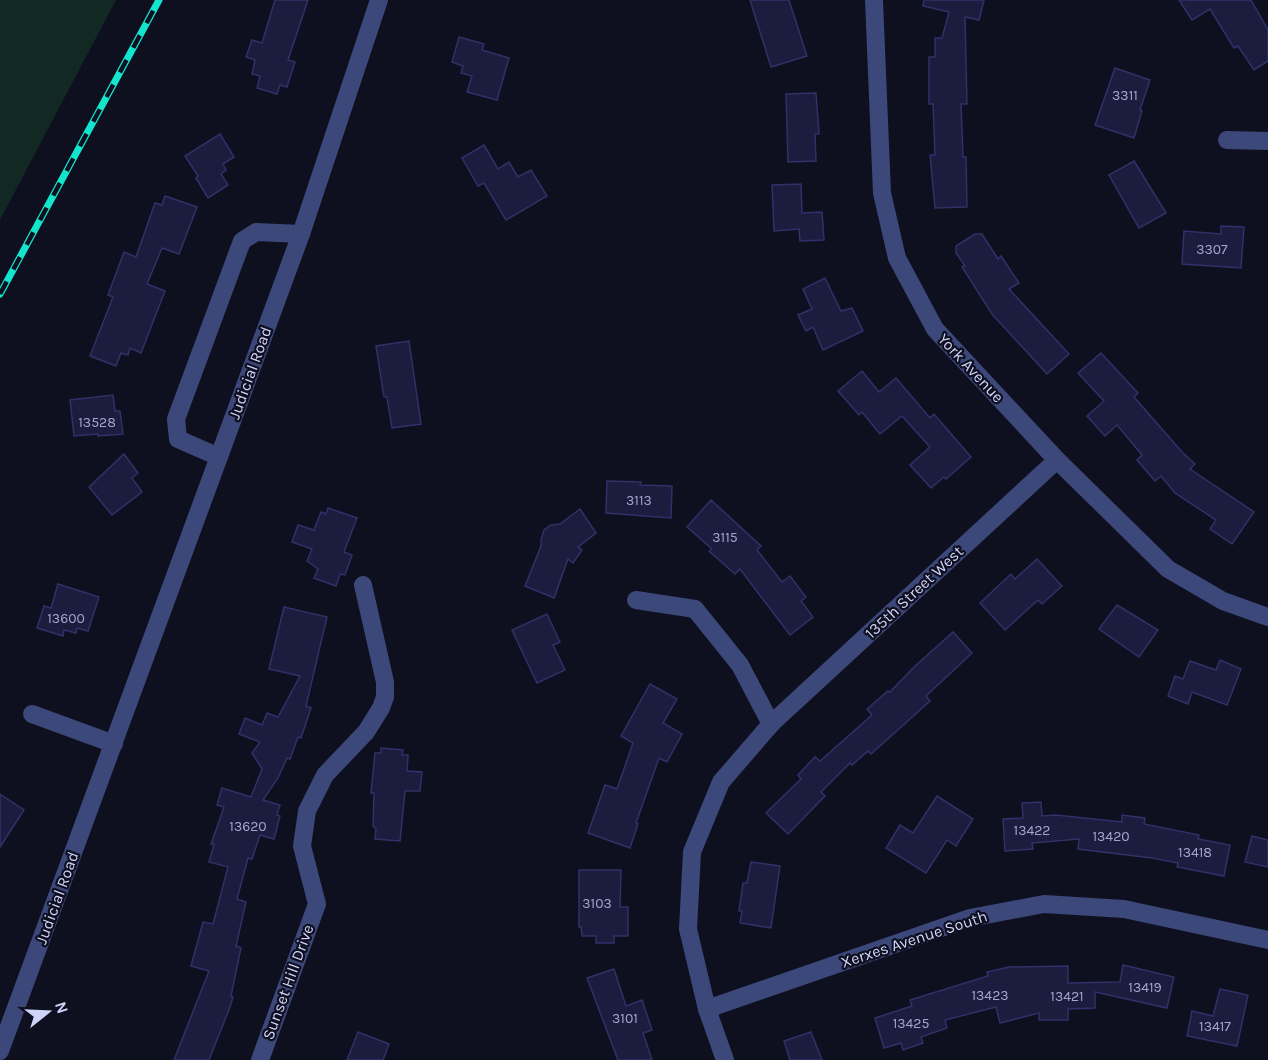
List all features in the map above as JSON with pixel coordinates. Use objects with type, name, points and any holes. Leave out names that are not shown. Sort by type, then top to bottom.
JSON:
[{"type":"street","name":"Judicial Road","points":[[0,1051],[4,1026],[114,744],[301,234],[379,0]]},
{"type":"street","name":"York Avenue","points":[[874,0],[882,193],[897,258],[935,329],[1057,460],[1168,569],[1223,601],[1268,617]]},
{"type":"street","points":[[1227,140],[1268,141]]},
{"type":"street","points":[[219,457],[178,439],[176,419],[242,241],[256,232],[301,234]]},
{"type":"street","name":"135th Street West","points":[[725,1060],[707,1009],[688,929],[692,852],[721,782],[771,724],[1057,460]]},
{"type":"street","name":"Sunset Hill Drive","points":[[260,1060],[317,904],[302,846],[307,811],[325,775],[366,732],[386,697],[385,682],[363,585]]},
{"type":"street","points":[[636,600],[695,609],[740,665],[771,724]]},
{"type":"street","points":[[32,714],[114,744]]},
{"type":"street","name":"Xerxes Avenue South","points":[[707,1009],[970,918],[1044,904],[1124,909],[1268,940]]},
{"type":"green space","points":[[0,0],[116,0],[0,220]]},
{"type":"building","points":[[275,0],[308,0],[288,60],[295,62],[287,87],[280,85],[277,94],[257,88],[260,76],[252,74],[255,60],[246,57],[252,40],[262,43]]},
{"type":"building","points":[[750,0],[789,0],[807,56],[771,67]]},
{"type":"building","points":[[924,0],[984,0],[979,20],[965,17],[967,104],[961,104],[963,157],[966,157],[967,207],[935,208],[930,155],[935,155],[933,104],[929,104],[929,57],[935,57],[935,38],[942,38],[949,12],[923,6]]},
{"type":"building","points":[[1179,0],[1251,0],[1268,30],[1268,61],[1254,70],[1238,46],[1234,48],[1210,9],[1192,20]]},
{"type":"building","points":[[459,37],[484,44],[482,50],[509,58],[497,100],[467,92],[472,76],[461,73],[463,66],[452,62]]},
{"type":"building","points":[[1115,68],[1150,80],[1134,138],[1095,125]]},
{"type":"building","points":[[816,93],[819,134],[815,134],[816,161],[788,162],[786,94]]},
{"type":"building","points":[[220,134],[234,157],[223,164],[226,170],[221,174],[228,185],[208,198],[185,156]]},
{"type":"building","points":[[484,145],[498,169],[509,162],[518,177],[531,170],[547,196],[506,220],[484,183],[478,186],[462,158]]},
{"type":"building","points":[[1134,161],[1166,213],[1139,228],[1109,175]]},
{"type":"building","points":[[801,184],[802,213],[822,212],[824,240],[800,241],[799,229],[774,231],[772,185]]},
{"type":"building","points":[[165,196],[197,207],[179,254],[162,248],[147,284],[165,291],[141,353],[130,348],[128,355],[121,353],[116,366],[90,356],[113,297],[108,295],[124,252],[136,257],[155,203],[162,205]]},
{"type":"building","points":[[1221,226],[1244,227],[1241,268],[1182,264],[1184,231],[1221,234]]},
{"type":"building","points":[[975,234],[982,234],[998,259],[1001,256],[1019,283],[1009,289],[1069,354],[1047,374],[992,314],[962,267],[965,266],[956,253],[956,246]]},
{"type":"building","points":[[825,278],[841,311],[852,308],[863,331],[823,350],[813,327],[806,331],[798,315],[812,309],[803,289]]},
{"type":"building","points":[[409,341],[421,424],[392,428],[387,397],[384,397],[376,346]]},
{"type":"building","points":[[1101,353],[1138,393],[1134,397],[1195,464],[1190,469],[1254,512],[1232,544],[1210,529],[1216,520],[1175,493],[1161,476],[1155,481],[1137,460],[1142,455],[1117,425],[1105,436],[1087,416],[1104,401],[1078,373]]},
{"type":"building","points":[[862,371],[879,392],[896,378],[930,418],[934,414],[971,457],[946,479],[944,477],[931,488],[910,465],[930,447],[902,416],[880,434],[862,412],[859,415],[838,391]]},
{"type":"building","points":[[113,395],[115,411],[120,411],[123,434],[74,436],[70,400]]},
{"type":"building","points":[[124,454],[138,473],[132,478],[142,492],[112,515],[89,487]]},
{"type":"building","points":[[607,481],[672,486],[671,518],[606,513]]},
{"type":"building","points":[[711,500],[761,546],[757,550],[782,582],[790,576],[806,597],[801,601],[813,617],[790,635],[740,569],[735,574],[687,527]]},
{"type":"building","points":[[328,508],[357,518],[344,552],[352,555],[345,575],[340,574],[336,586],[314,578],[318,569],[307,561],[312,549],[292,542],[298,525],[314,530],[321,512],[326,514]]},
{"type":"building","points":[[580,509],[596,533],[578,547],[582,550],[573,563],[568,559],[554,598],[525,586],[541,546],[544,530],[551,525],[560,524]]},
{"type":"building","points":[[1037,559],[1062,586],[1042,604],[1038,600],[1005,630],[980,603],[1011,574],[1015,579]]},
{"type":"building","points":[[58,584],[99,597],[88,631],[77,628],[76,633],[64,630],[63,636],[37,628],[44,606],[51,608]]},
{"type":"building","points":[[1117,605],[1158,630],[1139,657],[1099,629]]},
{"type":"building","points":[[284,607],[327,617],[306,706],[311,708],[301,738],[298,737],[290,759],[287,758],[278,778],[263,800],[280,805],[277,815],[280,816],[274,839],[260,835],[252,859],[248,858],[237,899],[246,902],[236,946],[241,948],[230,1007],[209,1060],[174,1060],[209,971],[191,966],[203,922],[213,924],[228,867],[209,862],[214,844],[211,844],[224,807],[217,805],[222,788],[251,797],[262,769],[252,753],[260,742],[239,734],[245,718],[262,725],[267,713],[278,717],[300,676],[269,669]]},
{"type":"building","points":[[547,614],[560,642],[553,645],[565,670],[537,683],[512,630]]},
{"type":"building","points":[[953,632],[972,653],[926,696],[930,701],[871,754],[868,751],[852,765],[850,763],[821,792],[825,796],[788,834],[766,813],[801,779],[798,775],[815,757],[820,761],[872,715],[867,709],[888,691],[890,692]]},
{"type":"building","points":[[1220,660],[1241,669],[1227,705],[1192,692],[1188,704],[1168,696],[1175,676],[1183,679],[1190,661],[1216,670]]},
{"type":"building","points":[[650,684],[677,699],[663,723],[682,734],[667,762],[659,758],[636,823],[638,824],[630,848],[588,833],[605,785],[617,789],[633,743],[621,736]]},
{"type":"building","points":[[381,748],[403,750],[402,755],[408,755],[407,771],[422,772],[420,791],[405,791],[400,841],[375,839],[374,793],[371,793],[375,753],[381,753]]},
{"type":"building","points":[[0,794],[24,810],[0,847]]},
{"type":"building","points":[[937,796],[973,819],[956,846],[947,840],[926,873],[886,848],[900,825],[913,833]]},
{"type":"building","points":[[1041,802],[1042,816],[1056,815],[1122,822],[1122,815],[1145,818],[1144,824],[1199,835],[1198,839],[1230,845],[1224,876],[1177,867],[1178,863],[1152,858],[1078,849],[1079,839],[1032,843],[1033,849],[1005,851],[1003,819],[1023,818],[1022,803]]},
{"type":"building","points":[[1252,836],[1268,840],[1268,867],[1245,862]]},
{"type":"building","points":[[751,862],[780,866],[771,928],[740,923],[742,911],[739,911],[743,883],[747,883]]},
{"type":"building","points":[[579,870],[621,870],[620,907],[628,907],[628,936],[614,936],[614,943],[596,943],[596,936],[582,936],[581,927],[579,927]]},
{"type":"building","points":[[1123,965],[1174,977],[1167,1008],[1095,992],[1095,1008],[1068,1009],[1068,1020],[1039,1020],[1039,1013],[1000,1023],[996,1007],[945,1020],[947,1028],[921,1037],[923,1043],[903,1050],[901,1043],[884,1048],[875,1018],[912,1006],[910,1000],[988,976],[987,972],[1009,967],[1068,966],[1068,983],[1120,982]]},
{"type":"building","points":[[614,969],[626,1006],[642,1000],[652,1030],[643,1033],[652,1060],[618,1060],[587,978]]},
{"type":"building","points":[[1220,989],[1248,995],[1237,1046],[1187,1036],[1192,1011],[1213,1016]]},
{"type":"building","points":[[358,1032],[389,1044],[383,1060],[347,1060]]},
{"type":"building","points":[[811,1032],[822,1060],[790,1060],[784,1041]]},
{"type":"railway","points":[[0,294],[159,0]]}]
